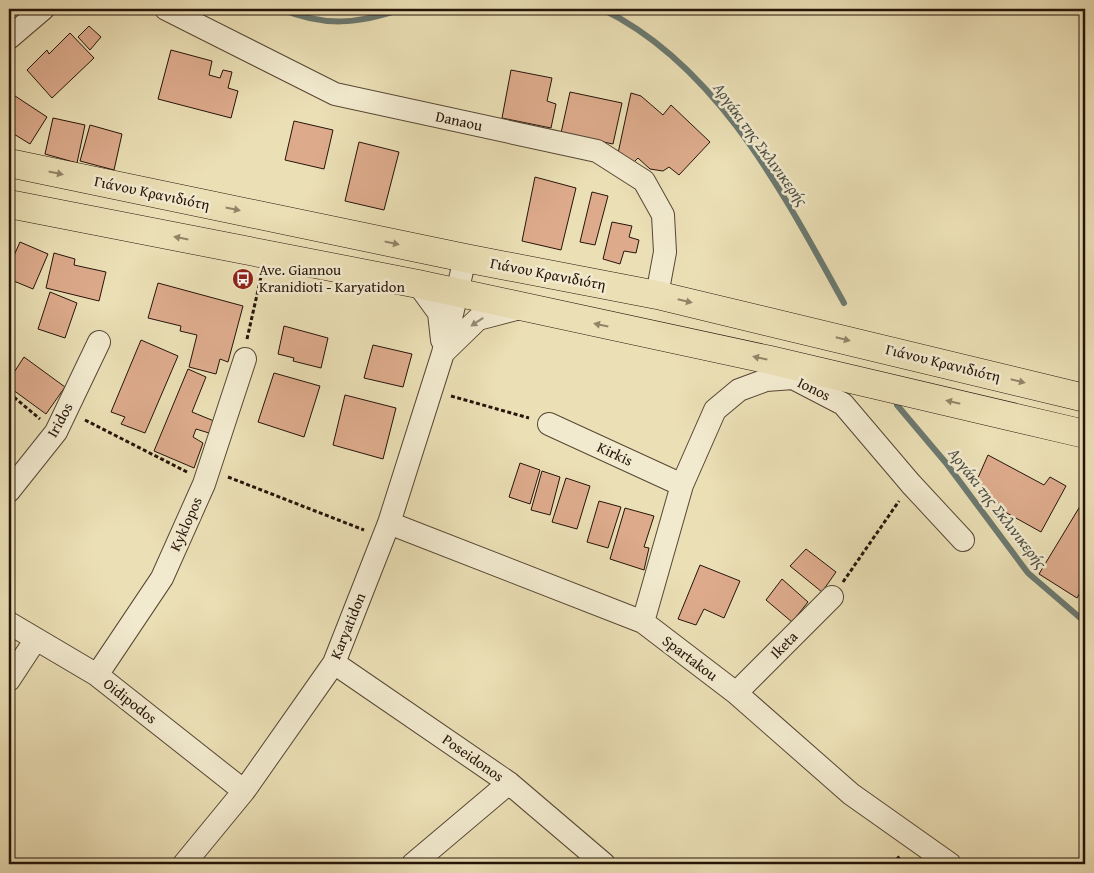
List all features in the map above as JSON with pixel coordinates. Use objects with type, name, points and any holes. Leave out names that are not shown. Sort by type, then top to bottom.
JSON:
[{"type":"main road","name":"Γιάνου Κρανιδιότη","points":[[9,163],[465,258],[657,295],[1085,398]]},
{"type":"main road","points":[[9,204],[418,284],[520,308],[770,360],[1085,434]]},
{"type":"street","points":[[9,38],[43,9]]},
{"type":"street","name":"Danaou","points":[[166,9],[335,94],[597,152],[644,181],[662,214],[665,252],[657,295]]},
{"type":"street","name":"Karyatidon","points":[[184,864],[244,791],[334,662],[386,530],[443,353],[465,258]]},
{"type":"street","name":"Karyatidon","points":[[418,284],[439,313],[443,353]]},
{"type":"street","name":"Karyatidon","points":[[443,353],[478,319],[520,308]]},
{"type":"street","name":"Iridos","points":[[9,490],[56,432],[99,342]]},
{"type":"street","name":"Kyklopos","points":[[97,674],[162,578],[207,475],[246,359]]},
{"type":"street","name":"Ionos","points":[[643,622],[682,485],[715,410],[739,390],[766,380],[793,378],[843,404],[911,484],[963,540]]},
{"type":"street","name":"Kirkis","points":[[549,424],[682,485]]},
{"type":"street","name":"Spartakou","points":[[386,530],[643,622],[736,693],[851,794],[950,864]]},
{"type":"street","name":"Iketa","points":[[736,693],[832,597]]},
{"type":"street","name":"Oidipodos","points":[[9,623],[97,674],[244,791]]},
{"type":"street","points":[[9,680],[36,639]]},
{"type":"street","name":"Poseidonos","points":[[334,662],[509,783],[604,864]]},
{"type":"street","points":[[413,864],[509,783]]},
{"type":"path","points":[[246,359],[247,330],[267,255]]},
{"type":"path","points":[[431,390],[549,424]]},
{"type":"path","points":[[9,393],[56,432]]},
{"type":"path","points":[[66,411],[207,475],[386,530]]},
{"type":"path","points":[[832,597],[911,484]]},
{"type":"building","points":[[9,9],[16,9],[9,16]]},
{"type":"building","points":[[89,26],[101,37],[90,50],[78,37]]},
{"type":"building","points":[[70,33],[94,58],[52,98],[27,70],[47,50],[49,54]]},
{"type":"building","points":[[171,50],[212,61],[209,75],[220,78],[223,70],[232,72],[228,88],[238,91],[231,118],[158,99]]},
{"type":"building","points":[[511,70],[552,78],[547,101],[556,104],[551,128],[502,118]]},
{"type":"building","points":[[9,92],[47,117],[30,144],[9,131]]},
{"type":"building","points":[[570,92],[622,103],[613,144],[561,133]]},
{"type":"building","points":[[631,93],[641,96],[663,115],[671,105],[710,142],[679,175],[669,167],[663,171],[650,169],[638,158],[633,163],[617,158]]},
{"type":"building","points":[[53,118],[85,125],[77,163],[45,154]]},
{"type":"building","points":[[294,121],[333,130],[324,169],[285,160]]},
{"type":"building","points":[[90,125],[122,134],[114,170],[80,161]]},
{"type":"building","points":[[359,142],[399,152],[384,210],[345,201]]},
{"type":"building","points":[[535,177],[576,188],[561,250],[522,241]]},
{"type":"building","points":[[592,192],[608,196],[595,245],[580,242]]},
{"type":"building","points":[[612,222],[632,226],[629,237],[639,240],[636,253],[624,251],[620,264],[603,259]]},
{"type":"building","points":[[20,242],[48,254],[33,289],[9,279],[9,258],[12,260]]},
{"type":"building","points":[[54,253],[75,259],[74,265],[106,272],[99,301],[46,288]]},
{"type":"building","points":[[158,283],[243,306],[228,362],[220,359],[216,374],[189,367],[197,335],[180,331],[181,326],[148,318]]},
{"type":"building","points":[[50,292],[77,303],[65,338],[38,329]]},
{"type":"building","points":[[284,326],[328,338],[321,368],[293,361],[294,358],[278,354]]},
{"type":"building","points":[[141,340],[178,356],[145,433],[121,424],[125,417],[111,412]]},
{"type":"building","points":[[373,345],[412,354],[403,387],[364,378]]},
{"type":"building","points":[[24,357],[65,387],[46,414],[9,387],[9,380]]},
{"type":"building","points":[[188,369],[206,377],[192,412],[214,421],[209,433],[196,429],[193,437],[203,443],[194,468],[154,451]]},
{"type":"building","points":[[274,373],[320,386],[304,437],[258,422]]},
{"type":"building","points":[[345,395],[396,408],[383,459],[333,445]]},
{"type":"building","points":[[988,455],[1044,485],[1050,477],[1066,486],[1041,532],[1005,512],[977,480]]},
{"type":"building","points":[[520,463],[540,470],[530,504],[509,497]]},
{"type":"building","points":[[542,471],[560,477],[550,515],[531,510]]},
{"type":"building","points":[[566,478],[590,486],[577,529],[552,522]]},
{"type":"building","points":[[1085,498],[1085,584],[1077,598],[1039,574]]},
{"type":"building","points":[[599,501],[621,507],[608,548],[587,542]]},
{"type":"building","points":[[625,508],[654,516],[644,547],[649,548],[644,570],[610,559]]},
{"type":"building","points":[[806,549],[836,572],[822,592],[790,566]]},
{"type":"building","points":[[700,565],[740,581],[724,618],[704,609],[696,625],[678,619]]},
{"type":"building","points":[[782,579],[808,602],[792,622],[766,600]]},
{"type":"waterway","name":"Αργάκι της Σκλινικερής","points":[[281,9],[312,19],[327,21],[371,18],[402,9]]},
{"type":"waterway","name":"Αργάκι της Σκλινικερής","points":[[602,9],[643,33],[680,63],[714,98],[744,136],[772,177],[844,303]]},
{"type":"waterway","name":"Αργάκι της Σκλινικερής","points":[[897,405],[946,463],[1028,573],[1085,622]]},
{"type":"place","name":"Ave. Giannou Kranidioti - Karyatidon","points":[[243,279]]}]
